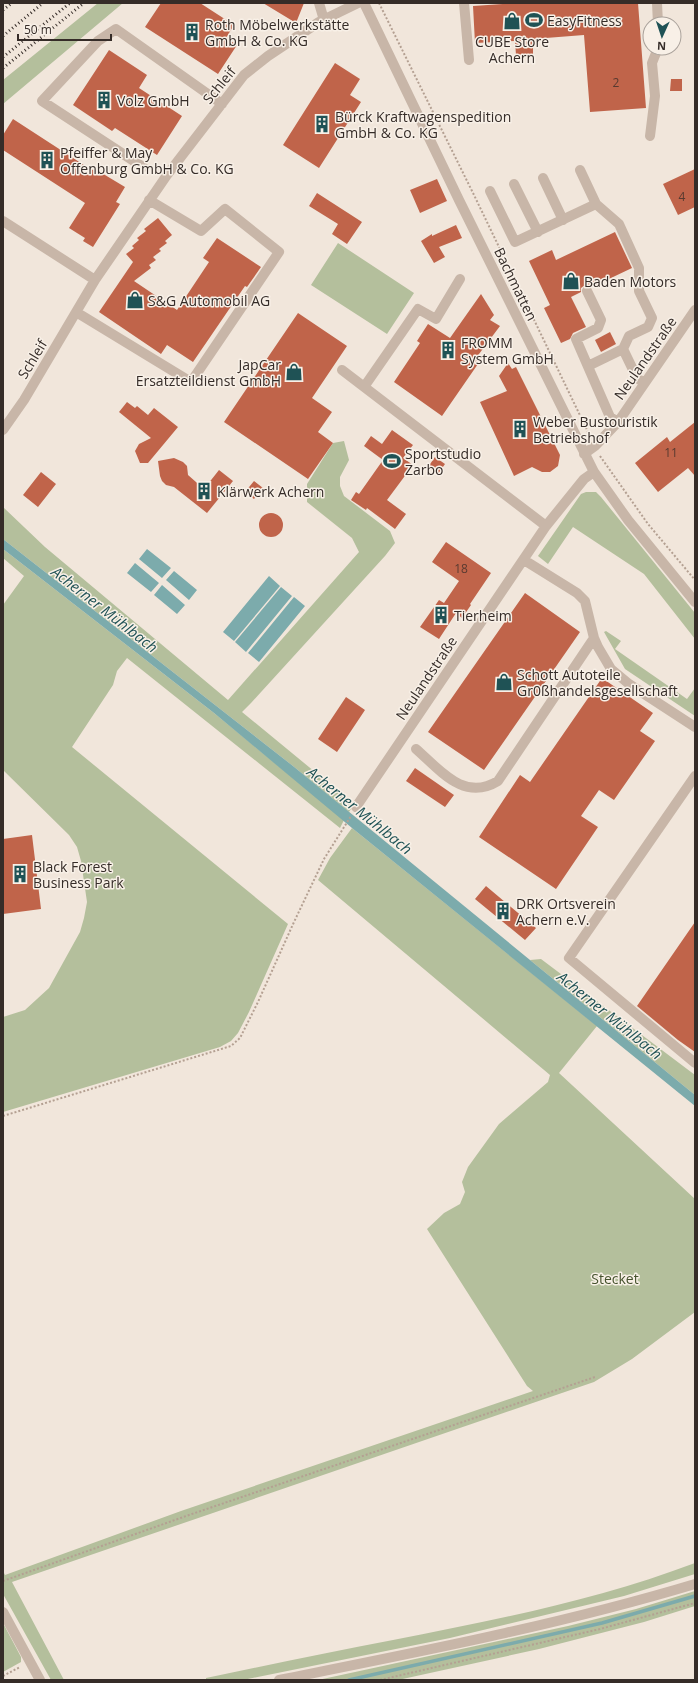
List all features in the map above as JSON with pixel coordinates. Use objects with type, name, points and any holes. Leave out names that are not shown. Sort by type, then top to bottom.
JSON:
[{"type":"street","points":[[319,3],[324,20]]},
{"type":"street","name":"Schleif","points":[[3,430],[24,400],[95,280],[149,200],[244,76],[268,56],[324,20],[358,3]]},
{"type":"street","name":"Bachmatten","points":[[364,3],[584,454],[594,472],[628,520],[695,602]]},
{"type":"street","points":[[464,3],[469,60]]},
{"type":"street","points":[[658,3],[658,16]]},
{"type":"street","points":[[143,167],[42,101],[98,41],[116,29],[222,104]]},
{"type":"street","points":[[650,136],[655,96],[652,63],[655,56]]},
{"type":"street","points":[[580,170],[596,204],[619,224],[639,268],[639,291],[652,318],[648,328],[629,336],[623,349],[588,366]]},
{"type":"street","points":[[543,178],[563,220]]},
{"type":"street","points":[[514,184],[538,232]]},
{"type":"street","points":[[490,191],[516,242],[596,204]]},
{"type":"street","points":[[76,312],[191,382],[279,252],[225,209],[201,231],[149,200]]},
{"type":"street","points":[[3,221],[95,280]]},
{"type":"street","points":[[364,387],[418,309],[436,319],[460,279]]},
{"type":"street","points":[[587,291],[601,320],[598,328],[576,339],[610,417],[618,422]]},
{"type":"street","name":"Neulandstraße","points":[[584,454],[595,446],[618,422],[695,310]]},
{"type":"street","points":[[623,349],[637,378],[644,383]]},
{"type":"street","points":[[342,370],[546,526]]},
{"type":"street","name":"Neulandstraße","points":[[356,807],[546,526],[584,479],[594,472]]},
{"type":"street","points":[[524,560],[577,593],[585,601],[594,638],[611,669],[629,684],[695,728]]},
{"type":"street","points":[[416,749],[449,778],[468,788],[477,789],[490,786],[498,781],[594,638]]},
{"type":"street","points":[[695,776],[569,958],[695,1063]]},
{"type":"street","points":[[278,1680],[430,1650],[634,1603],[695,1584]]},
{"type":"street","points":[[3,1612],[40,1680]]},
{"type":"path","points":[[379,3],[467,180],[583,422]]},
{"type":"path","points":[[604,462],[648,524],[695,580]]},
{"type":"path","points":[[3,1116],[231,1046],[240,1038],[251,1017],[324,859],[356,807]]},
{"type":"path","points":[[3,1581],[595,1377]]},
{"type":"path","points":[[380,1680],[600,1629],[695,1603]]},
{"type":"path","points":[[3,1676],[30,1662]]},
{"type":"green space","points":[[98,3],[123,3],[3,104],[3,80]]},
{"type":"green space","points":[[338,243],[414,293],[387,334],[311,285]]},
{"type":"green space","points":[[344,441],[349,460],[340,477],[340,486],[344,496],[390,531],[395,543],[385,556],[242,712],[354,804],[349,812],[293,766],[3,539],[3,507],[45,547],[228,700],[359,552],[352,538],[307,502],[307,484],[333,443]]},
{"type":"green space","points":[[586,492],[596,492],[601,497],[695,613],[695,639],[644,574],[573,527],[548,564],[538,556],[581,494]]},
{"type":"green space","points":[[3,549],[214,713],[344,820],[340,828],[127,658],[117,671],[113,685],[72,747],[288,924],[249,1012],[238,1033],[231,1041],[220,1047],[3,1112],[3,1017],[25,1010],[49,988],[80,932],[87,902],[81,861],[77,847],[69,835],[3,770],[3,605],[24,576],[3,558]]},
{"type":"green space","points":[[606,631],[621,641],[615,649],[687,699],[695,688],[695,716],[625,669],[604,632]]},
{"type":"green space","name":"Stecket","points":[[352,828],[597,1026],[559,1073],[695,1199],[695,1312],[632,1359],[594,1382],[12,1582],[64,1680],[51,1680],[3,1594],[3,1571],[5,1575],[181,1511],[533,1391],[527,1386],[427,1229],[444,1213],[460,1204],[465,1192],[462,1182],[468,1167],[499,1124],[548,1082],[550,1075],[318,880],[330,858]]},
{"type":"green space","points":[[541,959],[695,1075],[695,1095],[530,960]]},
{"type":"green space","points":[[695,1563],[695,1574],[624,1596],[450,1638],[243,1680],[206,1680],[206,1678],[546,1608],[621,1588]]},
{"type":"green space","points":[[695,1591],[695,1606],[644,1622],[539,1649],[398,1680],[318,1680],[568,1626],[636,1609]]},
{"type":"green space","points":[[3,1623],[21,1657],[21,1662],[3,1672]]},
{"type":"water","points":[[3,539],[293,766],[695,1095],[695,1106],[352,828],[214,713],[3,549]]},
{"type":"water","points":[[147,549],[171,568],[162,578],[139,559]]},
{"type":"water","points":[[135,563],[159,583],[151,592],[127,573]]},
{"type":"water","points":[[174,571],[197,590],[189,600],[166,580]]},
{"type":"water","points":[[269,576],[280,586],[234,641],[223,632]]},
{"type":"water","points":[[162,585],[185,605],[177,614],[154,595]]},
{"type":"water","points":[[281,587],[292,596],[246,652],[235,642]]},
{"type":"water","points":[[294,597],[305,606],[259,662],[248,653]]},
{"type":"building","name":"Roth Möbelwerkstätte GmbH & Co. KG","points":[[161,3],[200,3],[234,25],[226,38],[237,45],[218,74],[145,27]]},
{"type":"building","points":[[263,3],[304,3],[296,23]]},
{"type":"building","points":[[516,3],[638,3],[646,108],[590,112],[584,35],[533,39],[533,54],[516,55],[515,41],[475,43],[473,6]]},
{"type":"building","name":"Volz GmbH","points":[[109,50],[147,75],[139,88],[182,116],[157,155],[115,128],[112,131],[73,105]]},
{"type":"building","name":"Bürck Kraftwagenspedition GmbH & Co. KG","points":[[335,63],[360,79],[350,95],[361,102],[319,168],[283,145]]},
{"type":"building","points":[[671,79],[682,79],[682,91],[670,91]]},
{"type":"building","points":[[13,119],[90,169],[100,172],[125,187],[116,202],[120,204],[93,247],[83,241],[85,238],[69,228],[85,203],[3,150],[3,135]]},
{"type":"building","points":[[695,169],[695,207],[678,215],[663,184]]},
{"type":"building","points":[[437,179],[447,201],[420,213],[410,190]]},
{"type":"building","points":[[317,193],[362,222],[347,244],[332,234],[338,224],[309,206]]},
{"type":"building","name":"S&G Automobil AG","points":[[158,218],[172,235],[165,241],[167,243],[159,249],[161,251],[153,257],[156,260],[149,265],[151,268],[134,281],[177,310],[209,262],[203,258],[217,238],[261,267],[247,287],[245,286],[193,362],[167,345],[161,354],[99,312],[133,262],[126,254],[134,248],[132,246],[139,240],[137,238],[146,231],[144,229]]},
{"type":"building","points":[[456,225],[462,238],[439,247],[445,257],[434,263],[421,241],[432,234],[432,236]]},
{"type":"building","name":"Baden Motors","points":[[615,232],[632,268],[592,287],[585,285],[581,288],[581,292],[571,297],[586,327],[573,333],[570,339],[561,343],[544,308],[550,305],[529,261],[552,250],[556,260]]},
{"type":"building","name":"FROMM System GmbH","points":[[481,294],[494,315],[490,320],[500,326],[476,358],[480,361],[442,416],[394,382],[420,343],[417,341],[428,324],[450,338]]},
{"type":"building","name":"JapCar Ersatzteildienst GmbH","points":[[298,313],[347,346],[312,398],[332,412],[318,432],[333,443],[308,479],[224,422]]},
{"type":"building","points":[[610,332],[616,344],[601,352],[595,340]]},
{"type":"building","name":"Weber Bustouristik Betriebshof","points":[[508,363],[512,369],[516,367],[560,455],[558,466],[550,472],[542,472],[532,467],[514,476],[480,402],[507,391],[499,376]]},
{"type":"building","points":[[127,402],[135,408],[137,406],[148,415],[154,408],[178,427],[148,463],[140,463],[135,451],[139,444],[151,438],[119,412]]},
{"type":"building","points":[[695,422],[695,476],[688,468],[658,492],[635,463],[667,437],[670,442]]},
{"type":"building","points":[[392,430],[413,445],[403,458],[413,465],[387,500],[406,514],[395,529],[367,508],[366,510],[351,500],[356,492],[359,494],[383,460],[364,446],[371,436],[382,444]]},
{"type":"building","points":[[435,457],[445,464],[438,474],[428,467]]},
{"type":"building","points":[[174,458],[183,462],[187,466],[188,475],[204,489],[219,470],[233,481],[207,513],[174,487],[166,485],[162,481],[158,461]]},
{"type":"building","points":[[41,472],[56,484],[38,507],[23,495]]},
{"type":"building","points":[[254,481],[263,488],[254,499],[245,492]]},
{"type":"building","points":[[271,513],[279,517],[283,525],[279,533],[271,537],[263,533],[259,525],[263,517]]},
{"type":"building","points":[[446,542],[491,573],[462,618],[456,613],[439,639],[420,627],[439,600],[444,603],[459,581],[432,562]]},
{"type":"building","name":"Schott Autoteile Gr0ßhandelsgesellschaft","points":[[525,593],[580,632],[484,770],[428,732]]},
{"type":"building","points":[[602,678],[653,713],[640,731],[655,741],[614,800],[599,790],[581,816],[598,827],[556,889],[479,837],[520,775],[530,782]]},
{"type":"building","points":[[346,697],[365,710],[337,752],[318,739]]},
{"type":"building","points":[[415,768],[454,795],[445,807],[406,781]]},
{"type":"building","name":"Black Forest Business Park","points":[[32,835],[41,909],[3,914],[3,839]]},
{"type":"building","name":"DRK Ortsverein Achern e.V.","points":[[486,886],[536,928],[525,940],[475,899]]},
{"type":"building","points":[[695,922],[695,1052],[637,1006]]},
{"type":"waterway","points":[[349,1680],[602,1623],[695,1596]]},
{"type":"railway","points":[[3,10],[12,3]]},
{"type":"railway","points":[[3,36],[43,3]]},
{"type":"railway","points":[[3,57],[70,3]]},
{"type":"railway","points":[[3,68],[84,3]]},
{"type":"place","name":"EasyFitness","points":[[534,20]]},
{"type":"place","name":"CUBE Store Achern","points":[[512,21]]},
{"type":"place","name":"Roth Möbelwerkstätte GmbH & Co. KG","points":[[192,32]]},
{"type":"place","name":"Volz GmbH","points":[[104,100]]},
{"type":"place","name":"Bürck Kraftwagenspedition GmbH & Co. KG","points":[[322,124]]},
{"type":"place","name":"Pfeiffer & May Offenburg GmbH & Co. KG","points":[[47,160]]},
{"type":"place","name":"Baden Motors","points":[[571,281]]},
{"type":"place","name":"S&G Automobil AG","points":[[135,300]]},
{"type":"place","name":"FROMM System GmbH","points":[[448,350]]},
{"type":"place","name":"JapCar Ersatzteildienst GmbH","points":[[294,372]]},
{"type":"place","name":"Weber Bustouristik Betriebshof","points":[[520,429]]},
{"type":"place","name":"Sportstudio Zarbo","points":[[392,461]]},
{"type":"place","name":"Klärwerk Achern","points":[[204,491]]},
{"type":"place","name":"Tierheim","points":[[441,615]]},
{"type":"place","name":"Schott Autoteile Gr0ßhandelsgesellschaft","points":[[504,682]]},
{"type":"place","name":"Black Forest Business Park","points":[[20,874]]},
{"type":"place","name":"DRK Ortsverein Achern e.V.","points":[[503,911]]},
{"type":"water label","name":"Acherner Mühlbach","points":[[105,609]]},
{"type":"water label","name":"Acherner Mühlbach","points":[[360,810]]},
{"type":"water label","name":"Acherner Mühlbach","points":[[610,1015]]}]
